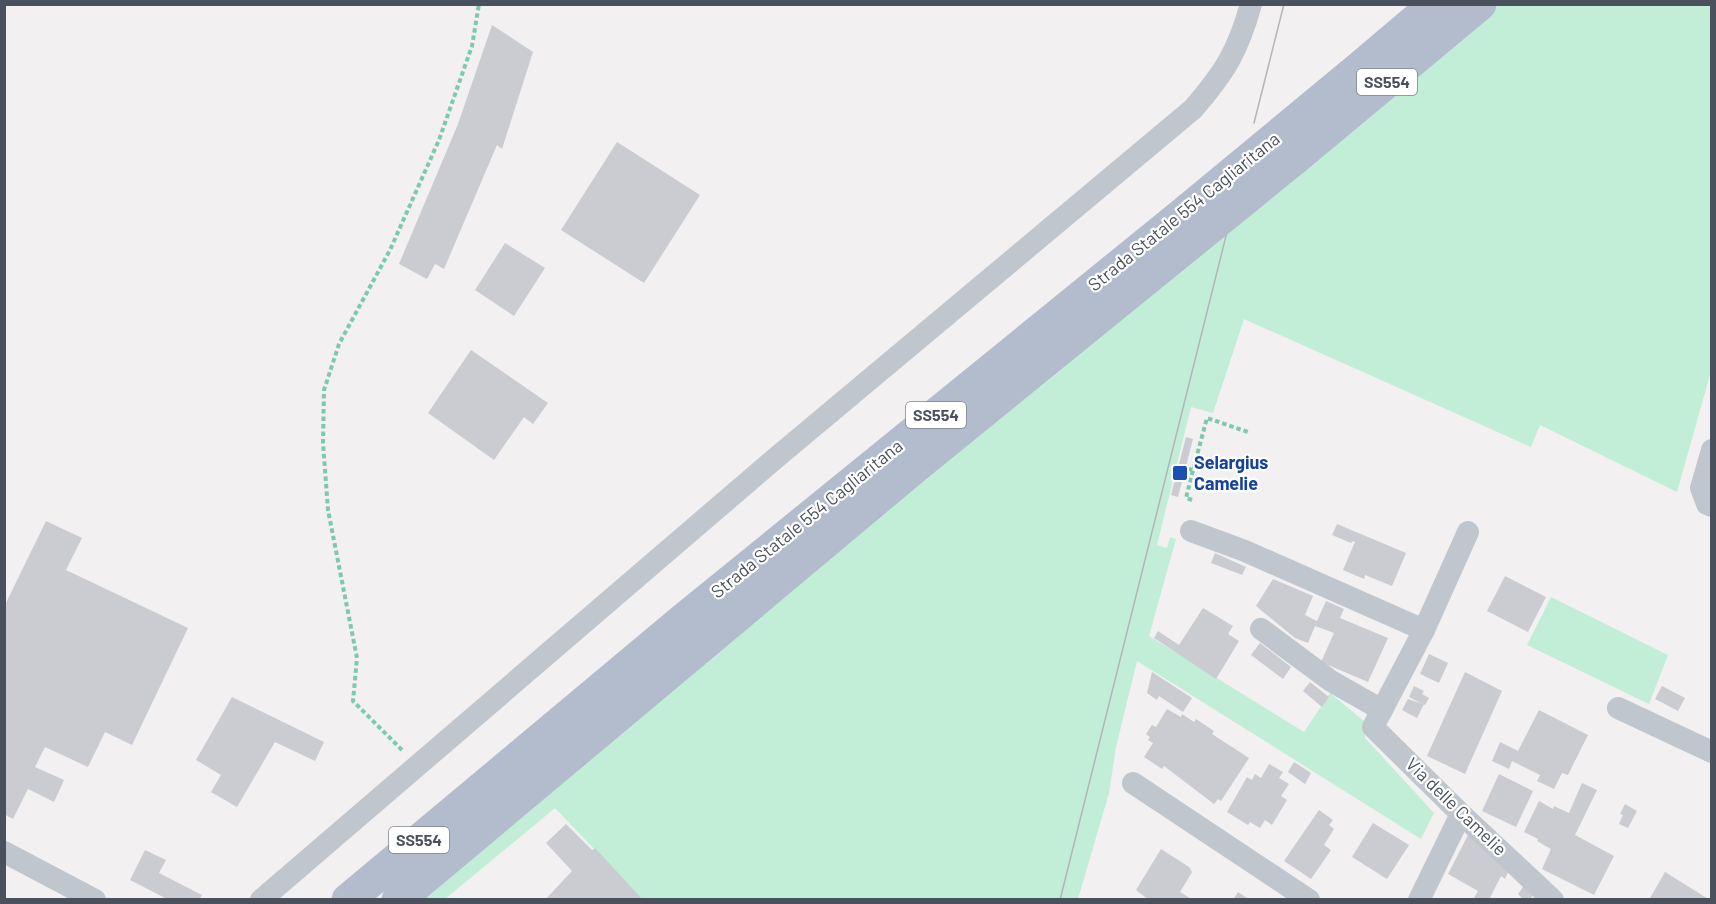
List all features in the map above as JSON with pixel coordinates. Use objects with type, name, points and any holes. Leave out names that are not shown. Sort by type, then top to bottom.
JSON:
[{"type":"main road","name":"Strada Statale 554 Cagliaritana","points":[[348,900],[500,793],[693,632],[1189,209],[1435,4]]},
{"type":"main road","name":"Strada Statale 554 Cagliaritana","points":[[693,632],[916,466],[1294,159],[1480,4]]},
{"type":"main road","name":"Strada Statale 554 Cagliaritana","points":[[398,900],[500,793]]},
{"type":"street","points":[[261,900],[771,462],[1193,109],[1230,61],[1241,37],[1251,4]]},
{"type":"street","points":[[1712,450],[1701,488],[1707,504],[1712,506]]},
{"type":"street","points":[[1191,531],[1245,551],[1424,630]]},
{"type":"street","name":"Via delle Camelie","points":[[1468,532],[1424,630],[1373,727],[1553,900]]},
{"type":"street","points":[[1261,629],[1331,681],[1382,710]]},
{"type":"street","points":[[1618,708],[1712,752]]},
{"type":"street","points":[[1133,783],[1309,900]]},
{"type":"street","points":[[1419,900],[1461,814]]},
{"type":"street","points":[[4,852],[95,900]]},
{"type":"path","points":[[417,765],[353,701],[357,658],[328,510],[323,443],[324,390],[339,345],[390,250],[439,140],[472,46],[480,4]]},
{"type":"path","points":[[1192,500],[1186,498],[1191,469],[1207,418],[1248,432]]},
{"type":"green space","points":[[1499,5],[1711,5],[1711,371],[1677,492],[1540,425],[1531,447],[1244,319],[1213,413],[1191,407],[1157,545],[1167,548],[1170,537],[1176,539],[1149,636],[1304,732],[1330,693],[1364,721],[1365,738],[1434,813],[1421,839],[1137,661],[1116,747],[1109,793],[1078,899],[642,899],[555,808],[445,899],[410,900]]},
{"type":"green space","points":[[1551,597],[1668,655],[1649,704],[1527,645]]},
{"type":"building","points":[[492,25],[533,52],[502,149],[497,145],[444,269],[435,264],[427,279],[399,264],[458,124]]},
{"type":"building","points":[[617,142],[700,195],[644,283],[561,230]]},
{"type":"building","points":[[505,243],[545,268],[514,316],[475,290]]},
{"type":"building","points":[[471,350],[548,403],[533,424],[524,417],[494,460],[428,413]]},
{"type":"building","points":[[1186,437],[1193,439],[1178,497],[1171,495]]},
{"type":"building","points":[[46,521],[82,538],[66,570],[188,628],[132,745],[105,732],[88,767],[45,747],[35,767],[64,780],[54,802],[28,789],[13,819],[4,814],[4,607]]},
{"type":"building","points":[[1337,524],[1406,553],[1392,586],[1365,575],[1364,579],[1343,570],[1355,542],[1351,543],[1332,535]]},
{"type":"building","points":[[1215,553],[1246,567],[1242,575],[1211,563]]},
{"type":"building","points":[[1505,576],[1546,597],[1528,632],[1487,611]]},
{"type":"building","points":[[1273,579],[1313,596],[1305,615],[1317,621],[1326,601],[1344,609],[1340,618],[1388,638],[1368,682],[1321,662],[1334,633],[1315,626],[1308,643],[1295,638],[1256,606]]},
{"type":"building","points":[[1203,608],[1233,626],[1228,634],[1239,641],[1216,679],[1154,638],[1158,631],[1179,645]]},
{"type":"building","points":[[1260,643],[1291,667],[1283,679],[1251,655]]},
{"type":"building","points":[[1429,654],[1448,663],[1439,683],[1420,674]]},
{"type":"building","points":[[1152,672],[1192,698],[1183,712],[1159,696],[1157,700],[1147,693]]},
{"type":"building","points":[[1465,672],[1502,691],[1465,774],[1427,756]]},
{"type":"building","points":[[1310,682],[1329,697],[1322,707],[1303,691]]},
{"type":"building","points":[[1414,686],[1424,691],[1422,694],[1429,698],[1425,705],[1409,697]]},
{"type":"building","points":[[1662,686],[1685,698],[1678,711],[1655,699]]},
{"type":"building","points":[[232,697],[324,742],[315,761],[275,742],[237,807],[211,792],[221,775],[196,760]]},
{"type":"building","points":[[1408,699],[1424,704],[1417,718],[1402,710]]},
{"type":"building","points":[[1167,709],[1181,717],[1182,714],[1194,722],[1196,719],[1214,731],[1212,734],[1249,758],[1221,801],[1218,799],[1214,804],[1164,766],[1162,769],[1144,757],[1153,743],[1148,740],[1150,737],[1146,734],[1152,725],[1156,727]]},
{"type":"building","points":[[1539,710],[1588,735],[1568,775],[1562,773],[1554,789],[1537,781],[1540,775],[1512,761],[1509,769],[1492,761],[1500,742],[1518,751]]},
{"type":"building","points":[[1294,762],[1311,773],[1305,784],[1288,772]]},
{"type":"building","points":[[1269,764],[1283,772],[1279,778],[1289,784],[1281,796],[1287,800],[1272,825],[1265,820],[1260,828],[1250,822],[1248,825],[1227,812],[1247,777],[1252,780],[1255,774],[1261,778]]},
{"type":"building","points":[[1499,774],[1533,791],[1516,827],[1482,811]]},
{"type":"building","points":[[1582,783],[1597,790],[1575,835],[1614,856],[1594,895],[1542,869],[1551,849],[1524,832],[1539,801],[1553,809],[1554,806],[1569,813]]},
{"type":"building","points":[[1625,804],[1637,811],[1628,828],[1619,824],[1623,815],[1620,814]]},
{"type":"building","points":[[1319,810],[1333,820],[1329,825],[1334,829],[1324,845],[1331,850],[1311,879],[1284,861]]},
{"type":"building","points":[[1373,823],[1409,845],[1387,879],[1352,857]]},
{"type":"building","points":[[566,824],[592,850],[595,848],[643,900],[545,900],[572,871],[546,843]]},
{"type":"building","points":[[1468,835],[1510,868],[1505,879],[1501,876],[1490,898],[1493,900],[1473,900],[1478,891],[1448,874]]},
{"type":"building","points":[[1161,849],[1189,867],[1192,872],[1180,892],[1193,900],[1149,900],[1136,890]]},
{"type":"building","points":[[145,850],[166,860],[159,873],[202,895],[199,900],[169,900],[130,880]]},
{"type":"building","points":[[1665,872],[1710,900],[1649,900]]},
{"type":"building","points":[[1526,883],[1535,891],[1530,900],[1524,900],[1518,894]]},
{"type":"building","points":[[1238,892],[1250,900],[1233,900]]},
{"type":"tram line","points":[[1254,123],[1284,4]]},
{"type":"tram line","points":[[1060,900],[1229,224]]},
{"type":"place","name":"Selargius Camelie","points":[[1180,473]]}]
